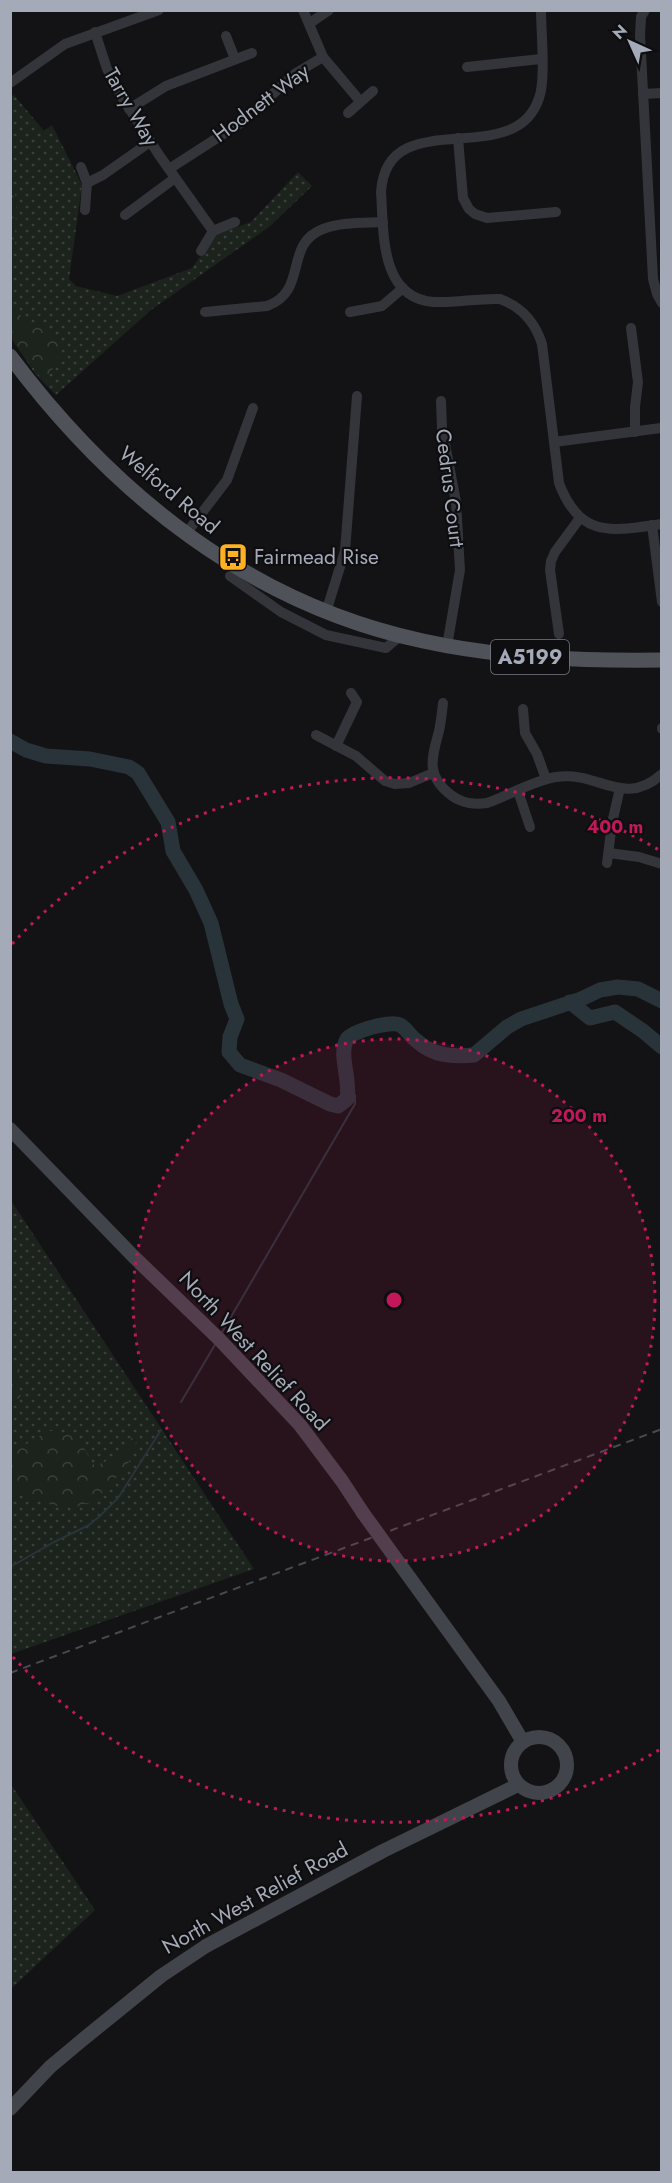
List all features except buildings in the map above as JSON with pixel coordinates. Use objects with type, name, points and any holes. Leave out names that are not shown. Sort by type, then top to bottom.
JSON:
[{"type":"main road","name":"Welford Road","points":[[10,356],[108,468],[140,499],[185,535],[224,561],[287,595],[326,612],[400,636],[447,646],[564,659],[662,660]]},
{"type":"street","points":[[10,83],[65,44],[159,10]]},
{"type":"street","points":[[303,10],[323,57],[360,101]]},
{"type":"street","points":[[310,23],[329,10]]},
{"type":"street","points":[[542,10],[542,88],[536,108],[520,126],[499,134],[415,144],[396,156],[386,171],[382,182],[383,222],[388,263],[392,274],[403,288],[423,300],[434,302],[500,299],[509,302],[527,315],[542,344],[560,483],[567,502],[580,518],[592,525],[607,529],[657,525],[662,602]]},
{"type":"street","points":[[645,10],[640,34],[656,249],[653,279],[662,303]]},
{"type":"street","name":"Tarry Way","points":[[95,32],[107,69],[129,109],[213,231]]},
{"type":"street","points":[[226,36],[235,59]]},
{"type":"street","points":[[129,109],[166,86],[252,53]]},
{"type":"street","name":"Hodnett Way","points":[[172,174],[242,122],[296,73],[323,57]]},
{"type":"street","points":[[467,67],[541,59]]},
{"type":"street","points":[[348,114],[373,91]]},
{"type":"street","points":[[644,94],[662,93]]},
{"type":"street","points":[[458,138],[463,198],[475,214],[487,218],[556,212]]},
{"type":"street","points":[[87,183],[103,175],[150,142]]},
{"type":"street","points":[[81,166],[87,183],[85,210]]},
{"type":"street","points":[[124,215],[172,174]]},
{"type":"street","points":[[201,251],[213,231],[235,222]]},
{"type":"street","points":[[205,312],[267,306],[275,303],[288,292],[292,284],[297,255],[308,237],[325,228],[383,222]]},
{"type":"street","points":[[350,312],[382,306],[403,288]]},
{"type":"street","points":[[631,328],[638,382],[634,407],[635,432]]},
{"type":"street","points":[[326,612],[345,551],[357,396]]},
{"type":"street","name":"Cedrus Court","points":[[441,400],[442,428],[456,502],[460,570],[447,646]]},
{"type":"street","points":[[185,535],[227,480],[253,408]]},
{"type":"street","points":[[554,442],[661,428]]},
{"type":"street","points":[[559,634],[550,570],[551,561],[580,518]]},
{"type":"street","points":[[230,576],[281,612],[326,635],[386,648],[400,636]]},
{"type":"street","points":[[281,612],[287,595]]},
{"type":"street","points":[[336,746],[357,702],[351,693]]},
{"type":"street","points":[[442,703],[439,732],[433,751],[433,773],[448,793],[455,798],[471,803],[487,803],[556,777],[575,777],[628,790],[642,788],[662,774]]},
{"type":"street","points":[[523,709],[525,733],[537,754],[546,779]]},
{"type":"street","points":[[316,735],[363,762],[377,777],[385,781],[395,784],[409,783],[433,773]]},
{"type":"street","points":[[620,788],[612,823],[608,858],[639,857],[662,864]]},
{"type":"street","points":[[518,790],[530,827]]},
{"type":"street","name":"North West Relief Road","points":[[10,1130],[134,1257],[219,1339],[300,1425],[499,1701],[523,1742]]},
{"type":"street","points":[[531,1738],[549,1739],[563,1751],[567,1769],[559,1785],[551,1790],[533,1793],[518,1785],[512,1776],[512,1757],[516,1748],[523,1742],[531,1738]]},
{"type":"street","name":"North West Relief Road","points":[[10,2109],[50,2067],[81,2041],[162,1976],[206,1946],[383,1851],[518,1785]]},
{"type":"green space","points":[[14,95],[44,131],[52,125],[82,185],[69,279],[76,286],[117,296],[192,268],[216,235],[251,222],[298,172],[312,186],[269,227],[151,310],[56,395],[36,375],[11,338],[10,255],[15,250],[16,201],[11,180],[10,97]]},
{"type":"green space","points":[[11,180],[14,187],[16,214],[15,251],[11,255]]},
{"type":"green space","points":[[10,303],[31,327],[44,325],[65,344],[45,384],[11,336]]},
{"type":"green space","points":[[10,1199],[254,1569],[11,1654],[10,1654]]},
{"type":"green space","points":[[10,1357],[20,1370],[16,1388],[21,1397],[17,1399],[11,1398]]},
{"type":"green space","points":[[48,1431],[59,1431],[74,1437],[95,1466],[125,1453],[130,1437],[136,1441],[132,1456],[124,1469],[92,1501],[80,1506],[56,1506],[11,1491],[11,1449],[23,1446]]},
{"type":"green space","points":[[10,1783],[95,1910],[11,1989],[10,1989]]},
{"type":"waterway","points":[[10,741],[26,750],[46,756],[90,759],[129,767],[138,773],[168,822],[173,851],[196,890],[211,923],[231,1004],[237,1019],[230,1037],[229,1052],[240,1065],[281,1080],[330,1104],[338,1106],[347,1099],[344,1060],[347,1039],[372,1027],[400,1025],[423,1046],[437,1053],[458,1056],[474,1055],[507,1027],[521,1019],[581,999],[600,990],[618,987],[638,989],[662,1001]]},
{"type":"waterway","points":[[570,1002],[590,1018],[615,1012],[662,1047]]},
{"type":"waterway","points":[[221,1334],[355,1104],[355,1095],[350,1088]]},
{"type":"waterway","points":[[181,1402],[216,1343]]},
{"type":"waterway","points":[[10,1567],[89,1525],[100,1516],[118,1498],[161,1430]]},
{"type":"railway","points":[[10,1673],[662,1429]]},
{"type":"place","name":"Fairmead Rise","points":[[233,557]]}]
